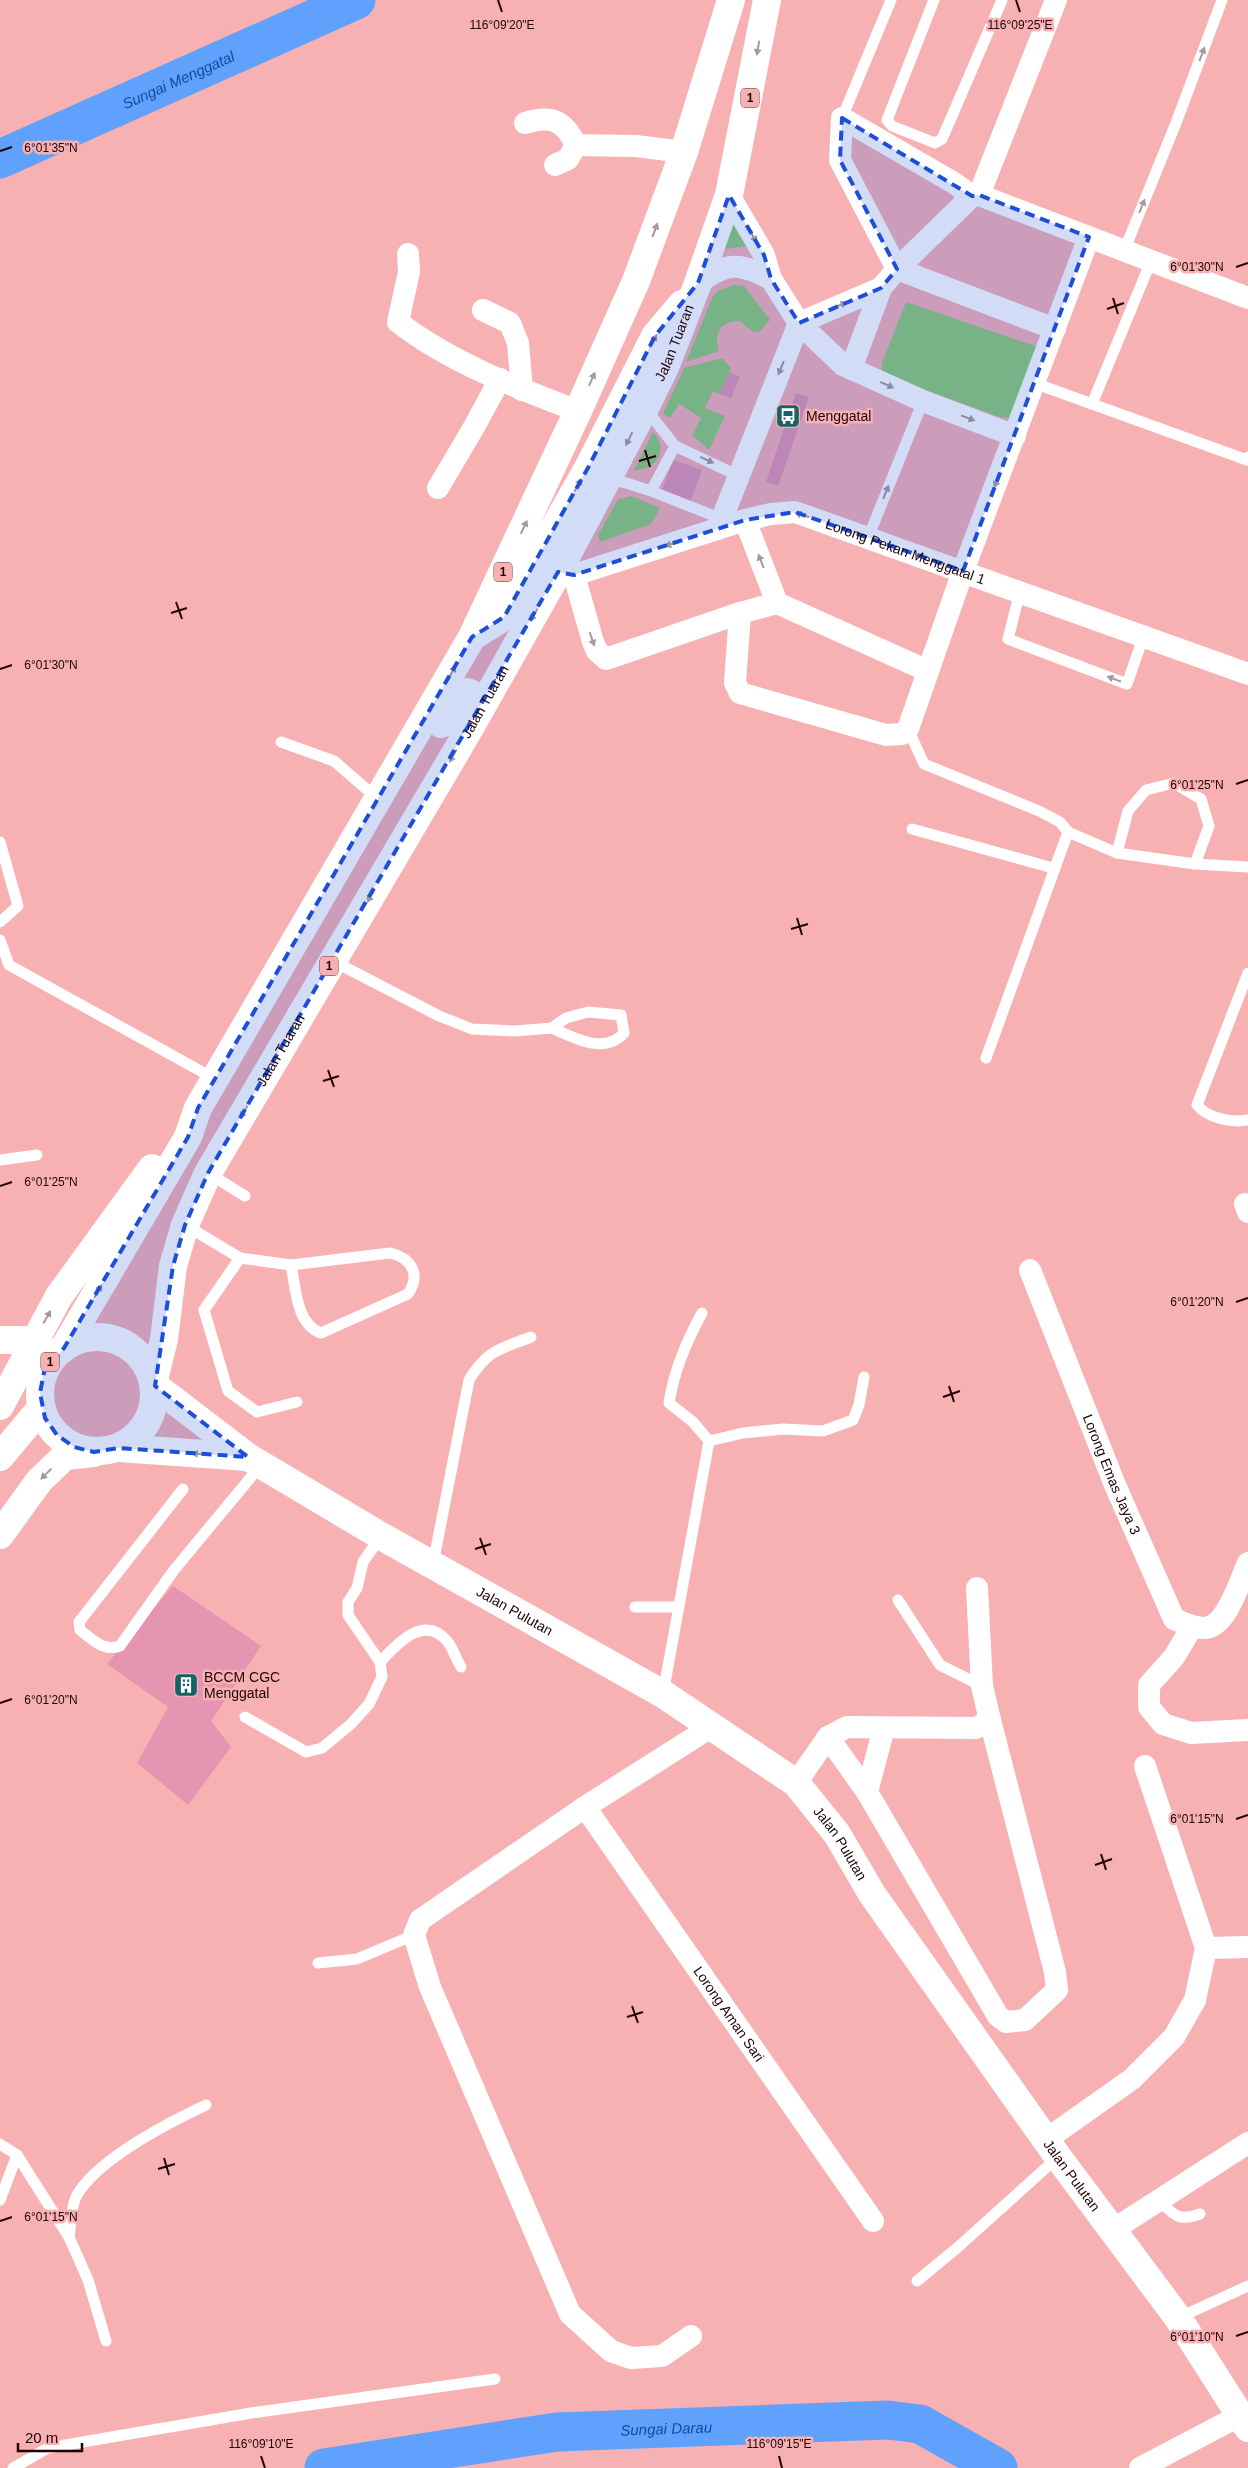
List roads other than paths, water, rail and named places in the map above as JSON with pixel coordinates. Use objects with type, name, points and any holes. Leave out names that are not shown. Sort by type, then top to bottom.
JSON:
[{"type":"main road","name":"1","points":[[41,1408],[40,1393],[44,1372],[50,1362],[64,1348],[188,1137],[198,1108],[472,638],[578,411],[636,281],[684,152],[730,0]]},
{"type":"main road","name":"Jalan Tuaran","points":[[154,1383],[164,1339],[173,1266],[185,1225],[208,1173],[470,728],[566,574],[608,481],[666,364],[698,283],[729,195],[767,0]]},
{"type":"main road","points":[[472,638],[504,617],[584,474],[655,336],[698,283]]},
{"type":"main road","points":[[215,1079],[241,1069],[458,696],[467,692],[472,694],[477,702],[470,728]]},
{"type":"main road","points":[[2,1392],[35,1340],[59,1296],[198,1108]]},
{"type":"main road","name":"1","points":[[0,1535],[39,1481],[65,1456],[112,1450],[135,1438],[147,1423],[155,1399],[154,1383],[149,1367],[140,1356],[118,1340],[90,1337],[64,1348]]},
{"type":"main road","points":[[0,1340],[35,1340]]},
{"type":"main road","name":"Jalan Pulutan","points":[[154,1383],[255,1461],[381,1536],[663,1694],[796,1783],[837,1834],[872,1894],[1111,2232],[1178,2318],[1244,2422]]},
{"type":"main road","points":[[0,1457],[41,1408],[50,1427],[65,1442],[84,1450],[112,1450]]},
{"type":"main road","name":"Jalan Pulutan","points":[[112,1450],[255,1461]]},
{"type":"street","points":[[851,369],[881,288],[897,269],[975,195],[1056,0]]},
{"type":"street","points":[[1055,329],[897,269],[840,160],[842,118],[908,144],[975,195],[1248,298]]},
{"type":"street","points":[[525,123],[539,119],[558,122],[568,129],[576,145]]},
{"type":"street","points":[[576,145],[636,146],[684,152]]},
{"type":"street","points":[[555,164],[568,159],[576,145]]},
{"type":"street","points":[[729,195],[764,255],[771,279],[799,323],[843,365],[923,401],[1015,436]]},
{"type":"street","points":[[740,612],[735,683],[740,693],[886,735],[902,734],[908,729],[964,571],[1090,237]]},
{"type":"street","points":[[408,254],[409,272],[398,322],[420,339],[522,390],[578,411]]},
{"type":"street","points":[[698,283],[720,268],[749,267],[771,279]]},
{"type":"street","points":[[720,524],[799,323],[881,288]]},
{"type":"street","points":[[483,310],[510,323],[518,343],[522,390]]},
{"type":"street","points":[[438,488],[500,379]]},
{"type":"street","name":"Lorong Pekan Menggatal 1","points":[[566,574],[720,524],[771,514],[795,512],[1144,635],[1248,674]]},
{"type":"street","points":[[745,520],[777,602]]},
{"type":"street","points":[[566,574],[597,651],[606,658],[740,612],[777,602],[928,671]]},
{"type":"street","name":"Lorong Emas Jaya 3","points":[[1030,1270],[1115,1485],[1174,1619],[1192,1627]]},
{"type":"street","points":[[1245,1576],[1227,1612],[1218,1623],[1206,1628],[1192,1627],[1174,1656],[1149,1685],[1149,1707],[1163,1724],[1191,1733],[1248,1730]]},
{"type":"street","points":[[828,1737],[868,1792],[998,2016],[1006,2022],[1025,2020],[1057,1990],[1055,1972],[982,1686],[977,1588]]},
{"type":"street","points":[[796,1783],[828,1737],[848,1727],[976,1728],[990,1720]]},
{"type":"street","points":[[691,2336],[662,2356],[631,2358],[611,2351],[570,2314],[430,1988],[414,1935],[420,1920],[585,1807],[710,1726]]},
{"type":"street","points":[[868,1792],[884,1728]]},
{"type":"street","points":[[1052,2148],[1132,2079],[1174,2037],[1195,2000],[1206,1948],[1145,1766]]},
{"type":"street","name":"Lorong Aman Sari","points":[[585,1807],[873,2221]]},
{"type":"street","points":[[1206,1948],[1248,1946]]},
{"type":"street","points":[[1111,2232],[1248,2144]]},
{"type":"street","points":[[1140,2468],[1244,2422]]},
{"type":"lane","points":[[842,118],[891,0]]},
{"type":"lane","points":[[934,0],[887,120],[908,144],[935,143],[942,139],[1002,0]]},
{"type":"lane","points":[[1124,251],[1176,123],[1222,0]]},
{"type":"lane","points":[[1092,404],[1151,261]]},
{"type":"lane","points":[[1034,383],[1247,460],[1248,456]]},
{"type":"lane","points":[[868,538],[923,401]]},
{"type":"lane","points":[[645,408],[675,446],[739,476]]},
{"type":"lane","points":[[651,492],[675,446]]},
{"type":"lane","points":[[608,481],[623,482],[651,492],[720,524]]},
{"type":"lane","points":[[1020,591],[1008,639],[1127,684],[1144,635]]},
{"type":"lane","points":[[908,729],[924,764],[1039,811],[1060,822],[1068,832],[1117,853],[1195,864],[1248,867]]},
{"type":"lane","points":[[281,742],[334,761],[378,799]]},
{"type":"lane","points":[[1117,853],[1128,811],[1146,790],[1174,783],[1201,799],[1208,826],[1195,864]]},
{"type":"lane","points":[[912,829],[1053,868]]},
{"type":"lane","points":[[986,1058],[1053,868],[1068,832]]},
{"type":"lane","points":[[0,842],[18,906],[0,922]]},
{"type":"lane","points":[[0,940],[9,965],[215,1079]]},
{"type":"lane","points":[[333,961],[439,1016],[472,1029],[516,1031],[552,1028],[582,1042],[603,1044],[618,1040],[624,1033],[621,1015],[609,1012],[588,1012],[566,1018],[552,1028]]},
{"type":"lane","points":[[1248,973],[1197,1105],[1203,1113],[1238,1122],[1248,1120]]},
{"type":"lane","points":[[0,1160],[37,1155]]},
{"type":"lane","points":[[208,1173],[245,1196]]},
{"type":"lane","points":[[185,1225],[240,1258],[291,1266],[390,1253],[408,1259],[414,1282],[408,1294],[321,1333],[309,1328],[302,1317],[291,1266]]},
{"type":"lane","points":[[240,1258],[204,1310],[228,1391],[257,1412],[297,1402]]},
{"type":"lane","points":[[702,1313],[673,1376],[669,1403],[693,1422],[709,1441]]},
{"type":"lane","points":[[433,1564],[469,1380],[481,1361],[494,1352],[531,1337]]},
{"type":"lane","points":[[709,1441],[743,1433],[782,1429],[823,1431],[853,1420],[859,1405],[864,1376]]},
{"type":"lane","points":[[663,1694],[709,1441]]},
{"type":"lane","points":[[183,1489],[79,1622],[80,1630],[104,1647],[112,1649],[120,1646],[255,1461]]},
{"type":"lane","points":[[245,1717],[306,1752],[322,1748],[351,1724],[369,1704],[382,1677],[380,1662],[348,1615],[348,1602],[357,1588],[363,1562],[381,1536]]},
{"type":"lane","points":[[898,1600],[940,1665],[982,1686]]},
{"type":"lane","points":[[636,1607],[678,1608]]},
{"type":"lane","points":[[380,1662],[410,1634],[423,1631],[436,1632],[448,1642],[461,1667]]},
{"type":"lane","points":[[318,1963],[357,1960],[414,1935]]},
{"type":"lane","points":[[69,2237],[76,2196],[99,2170],[163,2125],[206,2105]]},
{"type":"lane","points":[[0,2144],[17,2155],[69,2237],[88,2280],[106,2341]]},
{"type":"lane","points":[[917,2280],[957,2248],[1052,2148]]},
{"type":"lane","points":[[0,2200],[17,2155]]},
{"type":"lane","points":[[1159,2200],[1175,2216],[1188,2219],[1200,2214]]},
{"type":"lane","points":[[1178,2318],[1248,2286]]},
{"type":"lane","points":[[13,2468],[48,2448],[251,2414],[495,2379]]},
{"type":"waterway","name":"Sungai Menggatal","points":[[0,159],[356,0]]},
{"type":"waterway","name":"Sungai Darau","points":[[324,2468],[557,2432],[888,2420],[920,2424],[998,2468]]},
{"type":"place","name":"Menggatal","points":[[788,416]]},
{"type":"place","name":"BCCM CGC Menggatal","points":[[186,1685]]}]
